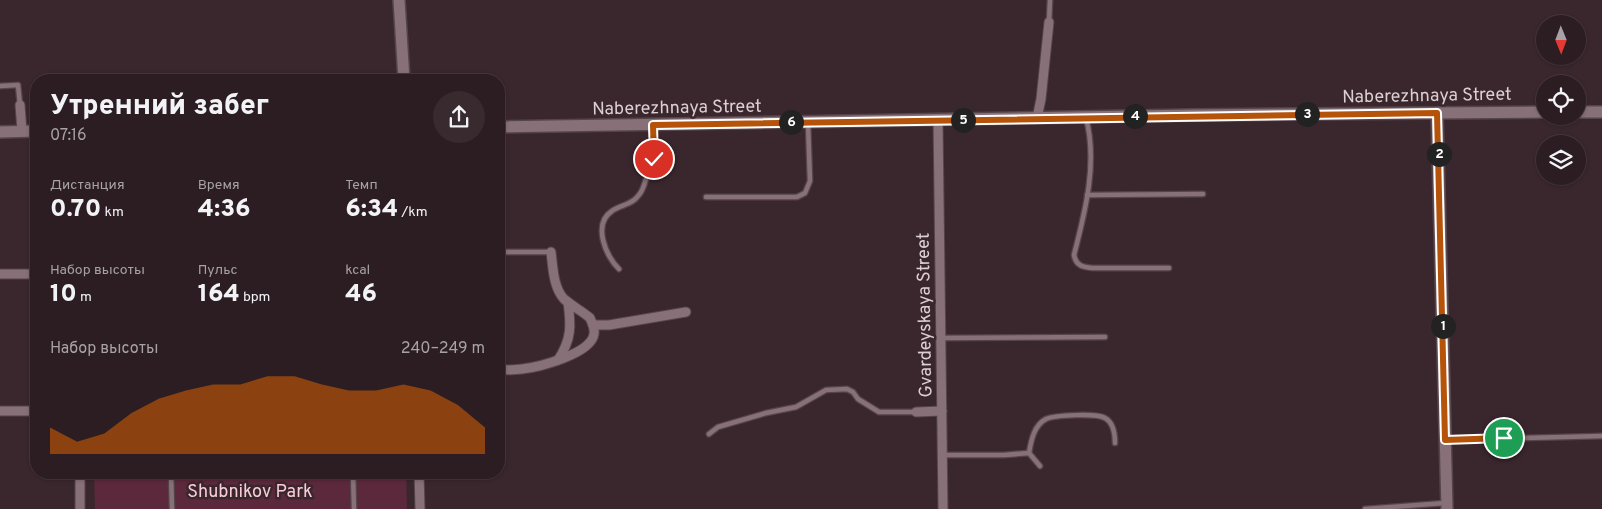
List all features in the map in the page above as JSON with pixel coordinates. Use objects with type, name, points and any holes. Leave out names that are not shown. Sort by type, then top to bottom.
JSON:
[{"type":"street","points":[[399,0],[404,74]]},
{"type":"street","points":[[1037,118],[1049,22]]},
{"type":"street","points":[[20,105],[22,131]]},
{"type":"street","name":"Naberezhnaya Street","points":[[505,127],[1085,117],[1536,112]]},
{"type":"street","points":[[1586,112],[1602,112]]},
{"type":"street","points":[[1437,113],[1447,506]]},
{"type":"street","name":"Gvardeyskaya Street","points":[[938,120],[943,509]]},
{"type":"street","points":[[0,132],[30,131]]},
{"type":"street","points":[[505,370],[523,369],[552,363],[576,352],[591,340],[594,334],[590,318],[568,302],[559,291],[555,280],[551,252]]},
{"type":"street","points":[[0,274],[30,274]]},
{"type":"street","points":[[558,360],[569,338],[568,302]]},
{"type":"street","points":[[593,325],[609,325],[686,312]]},
{"type":"street","points":[[0,411],[30,411]]},
{"type":"street","points":[[916,412],[942,412]]},
{"type":"street","points":[[80,479],[80,509]]},
{"type":"street","points":[[419,479],[420,509]]},
{"type":"lane","points":[[1049,22],[1050,0]]},
{"type":"lane","points":[[0,86],[18,85],[20,105]]},
{"type":"lane","points":[[1085,117],[1090,134],[1091,148],[1087,195],[1074,256],[1075,261],[1080,266],[1092,268],[1169,268]]},
{"type":"lane","points":[[706,198],[797,197],[805,193],[810,181],[808,122]]},
{"type":"lane","points":[[619,269],[606,251],[603,240],[604,222],[611,211],[633,202],[644,187],[654,159],[653,125]]},
{"type":"lane","points":[[1087,195],[1203,194]]},
{"type":"lane","points":[[505,252],[551,252]]},
{"type":"lane","points":[[941,338],[1105,337]]},
{"type":"lane","points":[[709,434],[718,427],[766,413],[796,407],[826,390],[847,389],[853,392],[858,399],[879,412],[916,412]]},
{"type":"lane","points":[[1029,454],[1033,435],[1037,428],[1046,419],[1057,417],[1103,417],[1111,424],[1116,434],[1115,443]]},
{"type":"lane","points":[[1445,440],[1602,436]]},
{"type":"lane","points":[[943,455],[1004,456],[1029,454]]},
{"type":"lane","points":[[1029,454],[1040,466]]},
{"type":"lane","points":[[171,479],[172,509]]},
{"type":"lane","points":[[353,479],[354,509]]},
{"type":"lane","points":[[1365,509],[1447,506]]},
{"type":"green space","name":"Shubnikov Park","points":[[94,479],[406,479],[407,509],[95,509]]},
{"type":"route","points":[[654,159],[653,125],[1437,113],[1445,440],[1504,438]]}]
